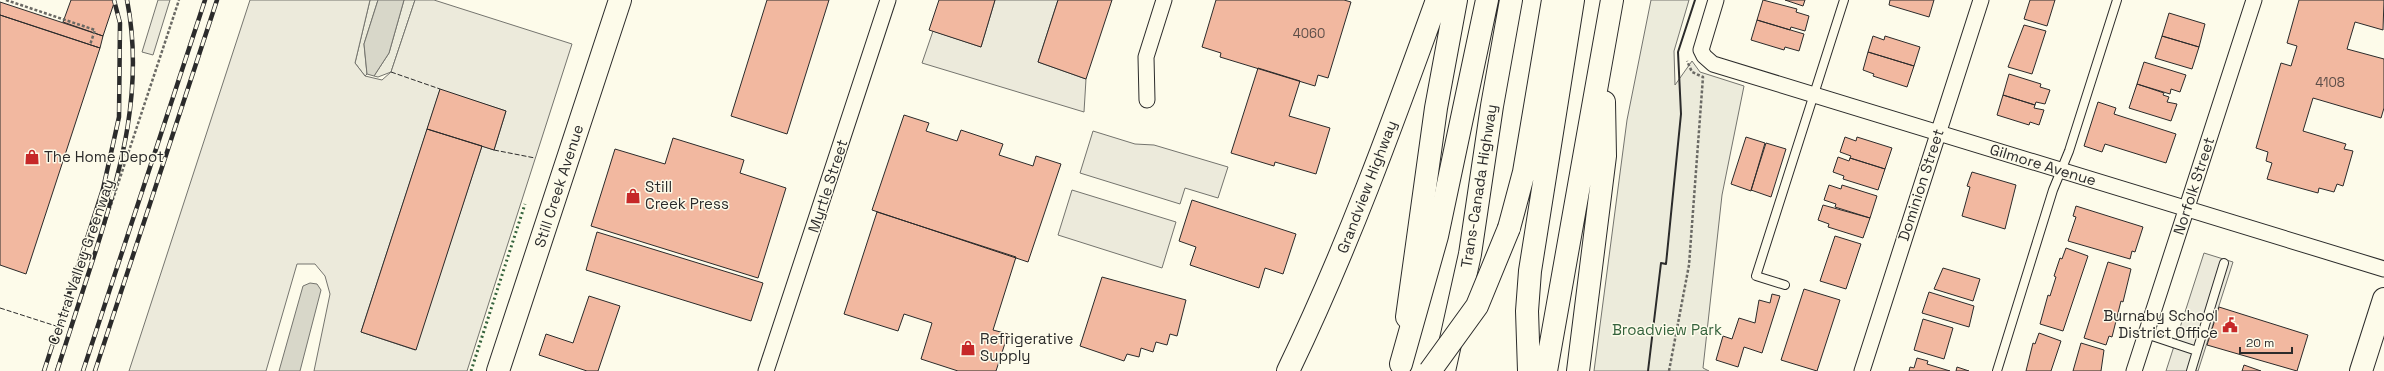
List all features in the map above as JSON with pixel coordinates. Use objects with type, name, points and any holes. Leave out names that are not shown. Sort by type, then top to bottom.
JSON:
[{"type":"main road","name":"Still Creek Avenue","points":[[498,371],[620,0]]},
{"type":"main road","points":[[1456,0],[1436,108],[1401,364],[1437,236],[1487,0]]},
{"type":"main road","name":"Trans-Canada Highway","points":[[1444,371],[1470,254],[1492,106],[1511,0]]},
{"type":"main road","points":[[1430,371],[1477,306],[1509,228],[1524,172],[1553,0]]},
{"type":"main road","points":[[1530,371],[1527,311],[1530,271],[1573,0]]},
{"type":"main road","points":[[1546,371],[1557,318],[1612,0]]},
{"type":"main road","name":"Grandview Highway","points":[[1288,371],[1315,316],[1346,242],[1432,4]]},
{"type":"main road","points":[[1578,371],[1605,156],[1603,50]]},
{"type":"main road","points":[[2361,371],[2384,299]]},
{"type":"street","name":"Myrtle Street","points":[[766,371],[888,0]]},
{"type":"street","points":[[1147,100],[1146,57],[1164,0]]},
{"type":"street","name":"Gilmore Avenue","points":[[1716,0],[1703,40],[1702,50],[1704,56],[1713,64],[2384,269]]},
{"type":"street","name":"Dominion Street","points":[[1862,371],[1937,133],[1981,0]]},
{"type":"street","name":"Norfolk Street","points":[[2134,371],[2254,0]]},
{"type":"lane","points":[[1785,285],[1756,276],[1844,0]]},
{"type":"lane","points":[[1997,371],[2118,0]]},
{"type":"lane","points":[[2191,371],[2224,263]]},
{"type":"lane","points":[[2146,334],[2197,351]]},
{"type":"path","points":[[6,0],[95,30],[90,45]]},
{"type":"path","name":"Central Valley Greenway","points":[[56,371],[179,0]]},
{"type":"path","points":[[1669,371],[1689,266],[1703,76]]},
{"type":"green space","points":[[370,0],[378,0],[364,44],[367,74],[365,76],[355,63]]},
{"type":"green space","points":[[404,0],[415,0],[391,72],[378,77],[374,76],[389,53]]},
{"type":"green space","name":"Broadview Park","points":[[1651,0],[1689,0],[1674,51],[1675,85],[1692,61],[1700,72],[1744,86],[1722,195],[1703,368],[1709,371],[1594,371],[1627,120]]},
{"type":"shaded area","points":[[158,0],[170,0],[153,55],[142,52]]},
{"type":"shaded area","points":[[250,0],[370,0],[355,63],[365,76],[382,80],[391,72],[415,0],[434,0],[572,44],[467,371],[314,371],[330,294],[325,276],[315,264],[297,264],[266,371],[129,371]],"holes":[[[440,90],[506,111],[494,150],[482,146],[415,350],[361,332]]]},
{"type":"shaded area","points":[[378,0],[404,0],[389,53],[374,76],[367,74],[364,44]]},
{"type":"shaded area","points":[[995,0],[1058,0],[1038,62],[1086,79],[1084,112],[922,63],[933,31],[981,47]]},
{"type":"shaded area","points":[[1093,131],[1135,144],[1154,145],[1228,167],[1218,198],[1185,188],[1180,204],[1080,173]]},
{"type":"shaded area","points":[[1072,190],[1176,222],[1162,268],[1058,235]]},
{"type":"shaded area","points":[[2204,253],[2233,262],[2198,371],[2166,371]]},
{"type":"shaded area","points":[[310,283],[317,284],[321,290],[300,371],[279,371],[303,286]]},
{"type":"building","points":[[71,0],[115,0],[103,36],[63,22]]},
{"type":"building","points":[[767,0],[829,0],[787,134],[731,116]]},
{"type":"building","points":[[939,0],[995,0],[981,47],[929,30]]},
{"type":"building","points":[[1058,0],[1112,0],[1086,79],[1038,62]]},
{"type":"building","points":[[1216,0],[1344,0],[1351,2],[1328,78],[1318,75],[1315,86],[1220,57],[1221,53],[1202,47]]},
{"type":"building","points":[[1763,0],[1797,9],[1796,12],[1809,16],[1805,31],[1791,27],[1790,30],[1757,20]]},
{"type":"building","points":[[1785,0],[1805,0],[1803,6]]},
{"type":"building","points":[[1890,0],[1934,0],[1929,17],[1889,5]]},
{"type":"building","points":[[2030,0],[2055,0],[2047,26],[2024,19]]},
{"type":"building","points":[[2299,0],[2384,0],[2383,30],[2355,22],[2347,49],[2384,59],[2384,108],[2381,118],[2313,98],[2303,131],[2346,144],[2344,149],[2353,151],[2343,186],[2337,184],[2334,192],[2319,188],[2318,193],[2267,179],[2272,163],[2266,161],[2268,152],[2256,148],[2281,63],[2291,66],[2297,46],[2287,43]]},
{"type":"building","points":[[0,2],[103,36],[100,48],[0,15]]},
{"type":"building","points":[[2169,13],[2205,24],[2199,47],[2162,36]]},
{"type":"building","name":"The Home Depot","points":[[0,15],[100,48],[26,274],[0,265]]},
{"type":"building","points":[[1757,20],[1804,34],[1799,51],[1785,47],[1784,50],[1751,40]]},
{"type":"building","points":[[2024,25],[2046,31],[2032,74],[2008,67]]},
{"type":"building","points":[[1873,36],[1884,40],[1885,36],[1920,47],[1914,66],[1868,52]]},
{"type":"building","points":[[2162,36],[2199,47],[2192,69],[2155,58]]},
{"type":"building","points":[[1868,52],[1914,66],[1907,87],[1873,76],[1874,74],[1863,70]]},
{"type":"building","points":[[2144,62],[2186,75],[2180,92],[2171,89],[2170,94],[2137,84]]},
{"type":"building","points":[[1258,68],[1300,81],[1289,116],[1330,128],[1316,174],[1275,162],[1274,166],[1231,153]]},
{"type":"building","points":[[2009,74],[2041,84],[2040,87],[2050,90],[2045,104],[2036,102],[2035,105],[2003,95]]},
{"type":"building","points":[[2137,84],[2164,93],[2163,95],[2169,97],[2167,102],[2177,104],[2171,121],[2129,108]]},
{"type":"building","points":[[440,89],[506,111],[494,150],[427,129]]},
{"type":"building","points":[[2003,95],[2035,105],[2034,108],[2044,110],[2039,125],[2030,122],[2029,125],[1997,115]]},
{"type":"building","points":[[2098,102],[2116,108],[2114,114],[2176,134],[2166,163],[2105,144],[2102,152],[2084,146]]},
{"type":"building","points":[[904,115],[929,123],[926,131],[957,141],[961,130],[1003,144],[999,155],[1033,166],[1036,156],[1061,164],[1028,262],[872,210]]},
{"type":"building","points":[[427,129],[482,146],[416,350],[361,332]]},
{"type":"building","points":[[1746,137],[1765,143],[1751,191],[1731,184]]},
{"type":"building","points":[[1845,137],[1856,141],[1857,137],[1892,148],[1885,169],[1850,158],[1851,156],[1840,152]]},
{"type":"building","points":[[673,138],[744,160],[740,173],[786,188],[758,278],[591,226],[615,149],[665,164]]},
{"type":"building","points":[[1766,143],[1786,149],[1771,197],[1751,190]]},
{"type":"building","points":[[1838,157],[1849,161],[1850,158],[1885,169],[1878,190],[1843,179],[1844,176],[1833,172]]},
{"type":"building","points":[[1972,172],[2016,185],[2005,229],[1962,216],[1970,187],[1967,186]]},
{"type":"building","points":[[1829,185],[1841,189],[1842,185],[1877,196],[1870,218],[1835,207],[1836,204],[1824,200]]},
{"type":"building","points":[[1192,200],[1296,234],[1283,274],[1265,268],[1259,288],[1190,265],[1196,247],[1179,241]]},
{"type":"building","points":[[1823,205],[1870,218],[1863,238],[1828,227],[1829,224],[1818,220]]},
{"type":"building","points":[[2076,206],[2143,227],[2135,252],[2132,251],[2130,259],[2068,241],[2076,217],[2073,216]]},
{"type":"building","points":[[877,212],[1016,257],[993,330],[1008,334],[996,371],[958,371],[921,359],[932,323],[904,314],[898,331],[844,314]]},
{"type":"building","points":[[597,232],[763,283],[751,321],[586,270]]},
{"type":"building","points":[[1835,236],[1861,244],[1846,289],[1820,281]]},
{"type":"building","points":[[2066,248],[2088,256],[2063,331],[2040,324],[2048,295],[2050,296],[2056,277],[2054,276],[2060,258],[2062,259]]},
{"type":"building","points":[[2108,262],[2131,269],[2112,337],[2109,336],[2106,345],[2084,338]]},
{"type":"building","points":[[1943,268],[1980,279],[1973,301],[1934,289]]},
{"type":"building","points":[[1102,277],[1186,300],[1177,336],[1170,334],[1167,345],[1156,342],[1153,352],[1141,348],[1139,357],[1127,354],[1124,361],[1080,346]]},
{"type":"building","points":[[1804,289],[1840,300],[1817,371],[1781,360]]},
{"type":"building","points":[[1929,292],[1974,306],[1969,327],[1922,313]]},
{"type":"building","points":[[1772,294],[1780,296],[1762,353],[1744,347],[1738,367],[1716,360],[1723,336],[1732,339],[1739,318],[1755,323],[1759,300],[1770,303]]},
{"type":"building","points":[[589,296],[620,306],[598,371],[587,371],[539,355],[546,334],[573,343]]},
{"type":"building","points":[[2219,307],[2308,335],[2297,371],[2207,345]]},
{"type":"building","points":[[1923,319],[1953,328],[1944,359],[1914,350]]},
{"type":"building","points":[[2039,333],[2061,341],[2051,371],[2026,371],[2033,343],[2035,344]]},
{"type":"building","points":[[2081,343],[2104,350],[2101,371],[2073,371]]},
{"type":"building","points":[[1917,358],[1928,361],[1927,364],[1950,371],[1909,371],[1910,367],[1914,368]]},
{"type":"building","points":[[2244,365],[2261,371],[2242,371]]},
{"type":"building","points":[[1957,367],[1969,371],[1956,371]]},
{"type":"railway","points":[[44,371],[103,189],[119,117],[120,23],[114,0]]},
{"type":"railway","points":[[57,371],[96,250],[122,158],[132,95],[133,64],[132,32],[127,0]]},
{"type":"railway","points":[[83,371],[205,0]]},
{"type":"railway","points":[[95,371],[217,0]]},
{"type":"hedge","points":[[471,371],[525,204]]},
{"type":"fence","points":[[391,72],[440,89]]},
{"type":"fence","points":[[494,150],[535,158]]},
{"type":"fence","points":[[0,308],[56,326]]},
{"type":"wall","points":[[1648,371],[1661,263],[1666,264],[1681,114],[1678,52],[1695,0]]},
{"type":"place","name":"The Home Depot","points":[[32,157]]},
{"type":"place","name":"Still Creek Press","points":[[633,196]]},
{"type":"place","name":"Burnaby School District Office","points":[[2230,325]]},
{"type":"place","name":"Refrigerative Supply","points":[[968,348]]}]
